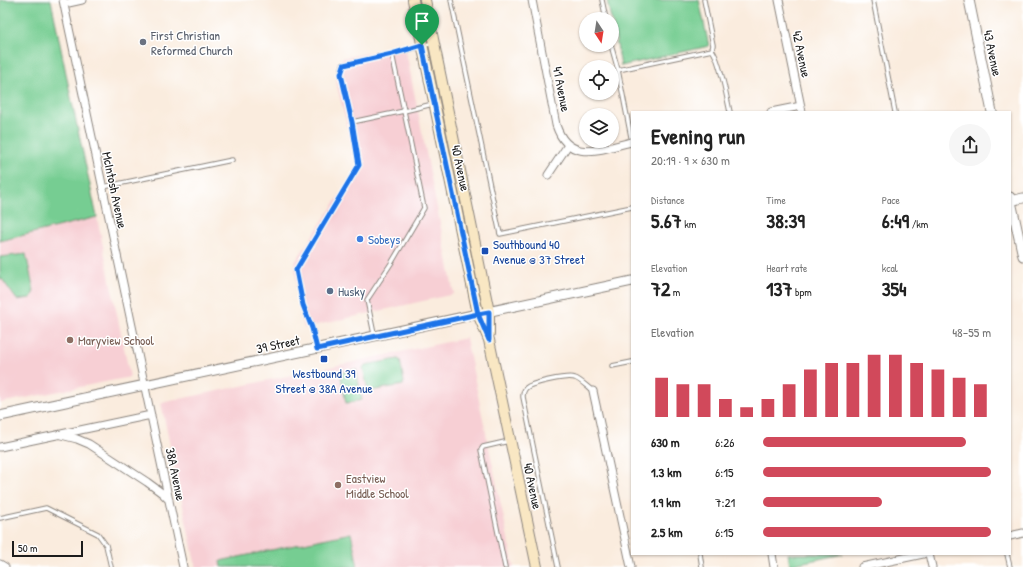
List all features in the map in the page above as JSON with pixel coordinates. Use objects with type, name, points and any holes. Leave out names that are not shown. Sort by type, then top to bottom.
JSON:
[{"type":"main road","name":"40 Avenue","points":[[412,0],[478,314],[489,340],[537,567]]},
{"type":"main road","name":"40 Avenue","points":[[425,0],[489,312],[489,340]]},
{"type":"street","points":[[63,2],[82,0]]},
{"type":"street","name":"41 Avenue","points":[[532,0],[556,125],[560,135],[568,145]]},
{"type":"street","name":"42 Avenue","points":[[779,0],[802,109]]},
{"type":"street","name":"43 Avenue","points":[[969,0],[992,111]]},
{"type":"street","name":"McIntosh Avenue","points":[[63,2],[145,385]]},
{"type":"street","points":[[781,111],[802,109]]},
{"type":"street","points":[[548,175],[568,145],[576,150],[583,151],[631,142]]},
{"type":"street","points":[[1011,200],[1023,198]]},
{"type":"street","points":[[1011,204],[1023,256]]},
{"type":"street","name":"39 Street","points":[[0,416],[631,282]]},
{"type":"street","name":"38A Avenue","points":[[145,385],[183,567]]},
{"type":"street","points":[[594,391],[631,567]]},
{"type":"street","points":[[0,447],[151,415]]},
{"type":"street","points":[[59,434],[89,444],[147,482],[169,500]]},
{"type":"street","points":[[1011,536],[1023,533]]},
{"type":"street","points":[[772,555],[774,567]]},
{"type":"street","points":[[862,567],[918,555]]},
{"type":"street","points":[[929,555],[932,567]]},
{"type":"street","points":[[0,564],[5,567]]},
{"type":"lane","points":[[451,0],[500,234],[631,207]]},
{"type":"lane","points":[[602,0],[605,12]]},
{"type":"lane","points":[[704,0],[713,45],[712,50],[719,66],[730,111]]},
{"type":"lane","points":[[873,0],[895,111]]},
{"type":"lane","points":[[317,349],[312,328],[303,305],[296,270],[359,165],[352,122],[341,74],[344,65],[434,43]]},
{"type":"lane","points":[[619,70],[712,50]]},
{"type":"lane","points":[[375,336],[367,300],[392,262],[424,208],[392,54]]},
{"type":"lane","points":[[619,75],[631,137]]},
{"type":"lane","points":[[352,122],[434,104]]},
{"type":"lane","points":[[103,187],[232,160]]},
{"type":"lane","points":[[612,366],[631,362]]},
{"type":"lane","points":[[558,567],[523,392],[531,385],[570,377],[577,379],[594,391]]},
{"type":"lane","points":[[505,567],[481,450],[483,447],[510,441]]},
{"type":"lane","points":[[0,518],[46,508],[98,534],[106,545],[111,567]]},
{"type":"lane","points":[[700,555],[702,567]]},
{"type":"lane","points":[[1007,555],[1010,567]]},
{"type":"shaded area","points":[[405,46],[454,294],[304,328],[297,295],[295,262],[358,168],[336,82],[342,58]]},
{"type":"shaded area","name":"Maryview School","points":[[97,217],[130,377],[0,403],[0,241]]},
{"type":"shaded area","name":"Eastview Middle School","points":[[466,338],[514,567],[196,567],[161,403]]},
{"type":"green space","points":[[0,0],[51,0],[97,217],[0,241]]},
{"type":"green space","points":[[607,0],[699,0],[709,46],[621,66],[618,52],[619,12],[610,12]]},
{"type":"green space","points":[[26,254],[34,291],[31,298],[17,300],[2,279],[0,279],[0,257]]},
{"type":"green space","points":[[398,359],[400,360],[404,382],[403,385],[370,391],[368,390],[363,368],[365,365]]},
{"type":"green space","points":[[356,369],[362,400],[346,403],[340,373]]},
{"type":"green space","points":[[351,533],[358,567],[221,567],[220,561]]},
{"type":"green space","points":[[788,555],[838,555],[790,565]]},
{"type":"place","name":"First Christian Reformed Church","points":[[143,42]]},
{"type":"place","name":"Sobeys","points":[[360,239]]},
{"type":"place","name":"Southbound 40 Avenue @ 37 Street","points":[[485,251]]},
{"type":"place","name":"Husky","points":[[330,291]]},
{"type":"place","name":"Maryview School","points":[[70,340]]},
{"type":"place","name":"Westbound 39 Street @ 38A Avenue","points":[[324,359]]},
{"type":"place","name":"Eastview Middle School","points":[[338,485]]},
{"type":"route","points":[[422,45],[392,54],[344,65],[341,74],[352,122],[359,165],[296,270],[303,305],[312,328],[317,349],[375,336],[478,314],[489,312],[489,340],[478,314],[422,45]]}]
